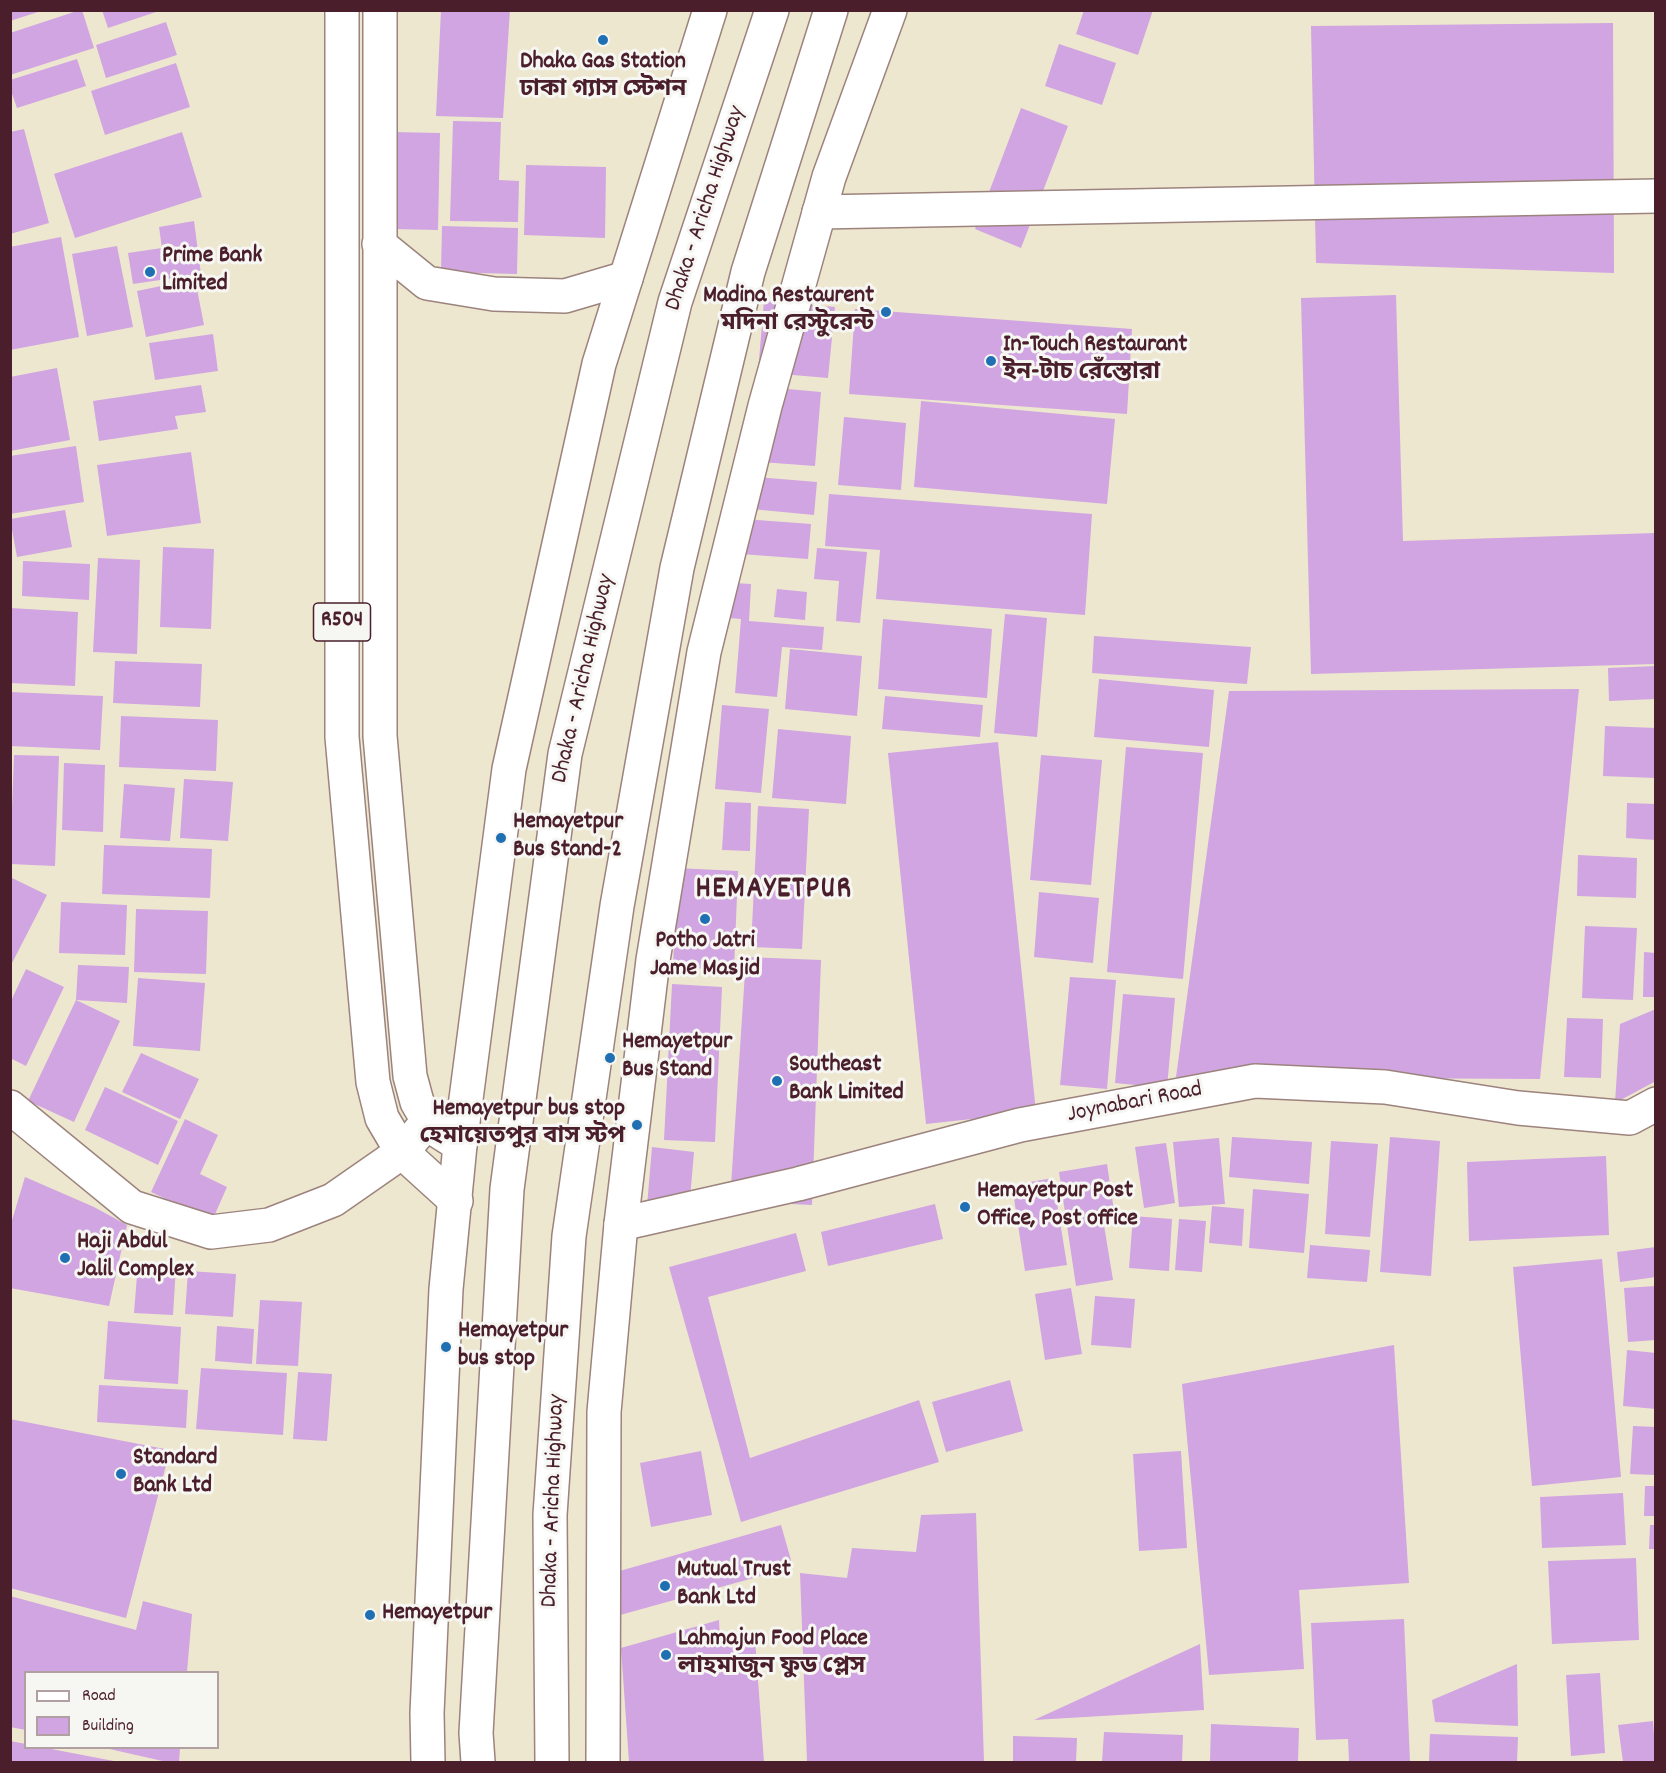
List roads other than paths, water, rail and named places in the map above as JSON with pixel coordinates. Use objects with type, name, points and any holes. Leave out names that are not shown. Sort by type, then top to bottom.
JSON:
[{"type":"main road","name":"R504","points":[[342,10],[342,737],[373,1082],[382,1118],[402,1152],[456,1201]]},
{"type":"main road","name":"R504","points":[[380,10],[380,736],[410,1076],[417,1102],[428,1121],[435,1129],[460,1144]]},
{"type":"main road","points":[[428,1762],[427,1713],[446,1289],[460,1144],[509,770],[599,364],[710,10]]},
{"type":"main road","name":"Dhaka - Aricha Highway","points":[[478,1762],[476,1733],[507,1189],[565,754],[675,302],[772,10]]},
{"type":"main road","name":"Dhaka - Aricha Highway","points":[[552,1762],[550,1515],[568,1247],[617,906],[677,568],[745,284],[831,10]]},
{"type":"main road","points":[[603,1762],[604,1412],[621,1224],[653,960],[704,652],[765,406],[829,177],[890,10]]},
{"type":"main road","points":[[819,212],[1656,196]]},
{"type":"main road","points":[[379,244],[428,284],[494,294],[565,296],[626,278]]},
{"type":"main road","name":"Joynabari Road","points":[[621,1224],[798,1184],[1020,1125],[1255,1081],[1385,1087],[1518,1108],[1630,1118],[1656,1104]]},
{"type":"main road","points":[[10,1107],[132,1207],[211,1232],[268,1225],[333,1200],[402,1152],[428,1121]]},
{"type":"place","name":"Dhaka Gas Station ঢাকা গ্যাস স্টেশন","points":[[603,40]]},
{"type":"place","name":"Prime Bank Limited","points":[[150,272]]},
{"type":"place","name":"Madina Restaurent মদিনা রেস্টুরেন্ট","points":[[886,312]]},
{"type":"place","name":"In-Touch Restaurant ইন-টাচ রেঁস্তোরা","points":[[991,361]]},
{"type":"place","name":"Hemayetpur Bus Stand-2","points":[[501,838]]},
{"type":"place","name":"Potho Jatri Jame Masjid","points":[[705,919]]},
{"type":"place","name":"Hemayetpur Bus Stand","points":[[610,1058]]},
{"type":"place","name":"Southeast Bank Limited","points":[[777,1081]]},
{"type":"place","name":"Hemayetpur bus stop হেমায়েতপুর বাস স্টপ","points":[[637,1125]]},
{"type":"place","name":"Hemayetpur Post Office, Post office","points":[[965,1207]]},
{"type":"place","name":"Haji Abdul Jalil Complex","points":[[65,1258]]},
{"type":"place","name":"Hemayetpur bus stop","points":[[446,1347]]},
{"type":"place","name":"Standard Bank Ltd","points":[[121,1474]]},
{"type":"place","name":"Mutual Trust Bank Ltd","points":[[665,1586]]},
{"type":"place","name":"Hemayetpur","points":[[370,1615]]},
{"type":"place","name":"Lahmajun Food Place লাহমাজুন ফুড প্লেস","points":[[666,1655]]},
{"type":"district","name":"HEMAYETPUR","points":[[774,892]]}]
